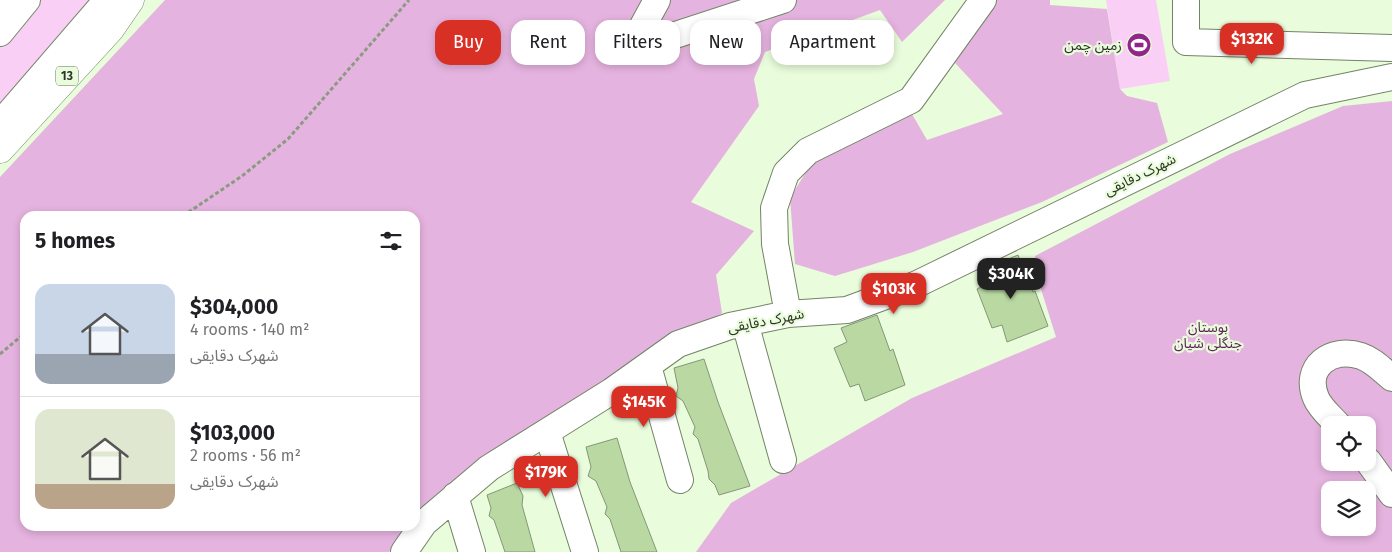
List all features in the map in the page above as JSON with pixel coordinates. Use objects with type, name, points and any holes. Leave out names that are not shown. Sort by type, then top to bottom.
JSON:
[{"type":"highway","points":[[0,6],[5,0]]},
{"type":"highway","name":"13","points":[[0,149],[110,29],[130,0]]},
{"type":"street","points":[[0,33],[27,0]]},
{"type":"street","points":[[0,124],[107,0]]},
{"type":"street","points":[[656,0],[639,32],[660,40],[783,0]]},
{"type":"street","points":[[788,314],[775,244],[774,208],[786,173],[808,151],[911,100],[983,0]]},
{"type":"street","points":[[1186,0],[1186,42],[1392,48]]},
{"type":"street","name":"شهرک دقایقی","points":[[420,529],[424,523],[489,468],[612,391],[678,344],[745,323],[788,314],[847,310],[915,284],[1305,95],[1392,77]]},
{"type":"street","points":[[745,323],[783,460]]},
{"type":"street","points":[[1330,416],[1316,399],[1313,383],[1313,377],[1324,359],[1344,353],[1357,355],[1370,360],[1392,378]]},
{"type":"street","points":[[648,366],[680,480]]},
{"type":"street","points":[[548,432],[585,552]]},
{"type":"street","points":[[1375,471],[1392,494]]},
{"type":"street","points":[[455,496],[472,552]]},
{"type":"street","name":"شهرک دقایقی","points":[[404,552],[418,531]]},
{"type":"path","points":[[190,211],[242,176],[288,139],[409,0]]},
{"type":"path","points":[[0,354],[20,337]]},
{"type":"shaded area","points":[[35,0],[102,0],[0,119],[0,40]]},
{"type":"shaded area","name":"زمین چمن","points":[[1106,0],[1156,0],[1170,81],[1120,89]]},
{"type":"green space","points":[[165,0],[945,0],[902,42],[894,30],[894,20],[887,20],[880,10],[853,20],[771,20],[771,50],[765,52],[761,62],[761,20],[690,20],[690,65],[760,65],[754,79],[759,106],[691,202],[754,231],[716,275],[722,313],[519,441],[420,519],[420,211],[20,211],[20,531],[408,531],[389,552],[0,552],[0,177]]},
{"type":"green space","points":[[995,0],[1050,0],[1050,5],[1107,9],[1120,89],[1127,96],[1157,103],[1168,142],[1042,202],[913,252],[835,276],[795,264],[790,198],[830,133],[901,95],[927,140],[1003,114],[955,63]]},
{"type":"green space","name":"بوستان جنگلی شیان","points":[[1392,101],[1392,552],[696,552],[731,503],[912,398],[1056,337],[1040,286],[1035,256],[1230,154],[1343,106]]},
{"type":"building","points":[[1018,255],[1033,292],[1035,291],[1048,326],[1007,342],[1002,325],[992,328],[977,289],[989,283],[984,269]]},
{"type":"building","points":[[877,315],[890,351],[893,349],[905,385],[865,401],[859,384],[850,387],[834,348],[847,342],[841,328]]},
{"type":"building","points":[[704,359],[750,486],[719,495],[715,485],[709,479],[698,439],[693,434],[695,427],[683,401],[676,396],[678,388],[674,368]]},
{"type":"building","points":[[617,438],[630,482],[657,552],[621,552],[610,519],[605,514],[607,507],[596,481],[588,476],[591,467],[586,447]]},
{"type":"building","points":[[517,483],[523,496],[522,505],[535,552],[505,552],[494,520],[489,516],[491,508],[487,495]]},
{"type":"place","name":"زمین چمن","points":[[1139,45]]}]
